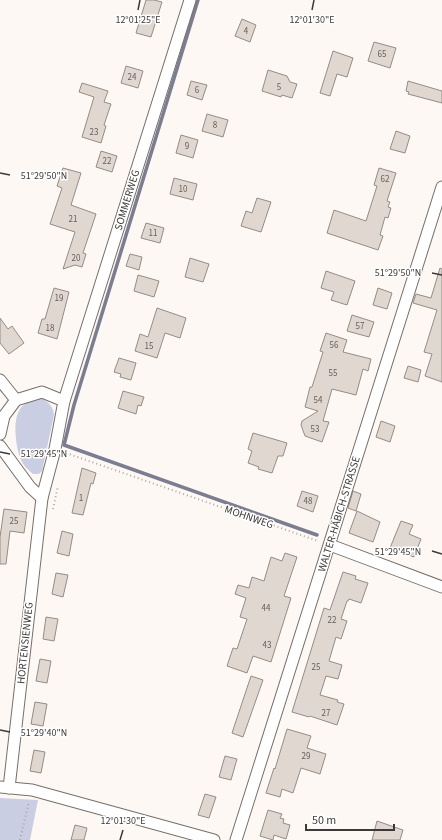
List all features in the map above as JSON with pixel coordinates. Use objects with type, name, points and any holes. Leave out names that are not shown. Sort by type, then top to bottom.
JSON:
[{"type":"street","name":"SOMMERWEG","points":[[60,451],[64,401],[190,0]]},
{"type":"street","name":"WALTER-HÄBICH-STRASSE","points":[[236,840],[442,187]]},
{"type":"street","points":[[0,380],[16,400]]},
{"type":"street","points":[[0,434],[4,416],[16,400],[42,392],[64,401]]},
{"type":"street","points":[[0,446],[30,487],[42,498]]},
{"type":"street","name":"HORTENSIENWEG","points":[[5,787],[42,498],[60,451]]},
{"type":"street","points":[[330,545],[442,587]]},
{"type":"street","points":[[5,787],[32,790],[214,840]]},
{"type":"path","name":"MOHNWEG","points":[[60,451],[330,545]]},
{"type":"path","points":[[60,451],[64,459]]},
{"type":"path","points":[[52,514],[60,480]]},
{"type":"path","points":[[20,840],[32,790]]},
{"type":"shaded area","points":[[40,398],[50,405],[53,409],[54,415],[42,471],[39,474],[33,474],[23,464],[19,455],[16,436],[16,418],[24,404]]},
{"type":"shaded area","points":[[0,798],[38,800],[30,840],[0,840]]},
{"type":"building","points":[[146,0],[162,2],[151,37],[136,33]]},
{"type":"building","points":[[242,19],[256,25],[250,42],[235,36]]},
{"type":"building","points":[[374,42],[396,48],[390,68],[368,61]]},
{"type":"building","points":[[333,51],[353,58],[347,77],[337,74],[330,96],[320,93]]},
{"type":"building","points":[[126,66],[143,71],[138,88],[121,83]]},
{"type":"building","points":[[268,70],[287,76],[290,82],[297,84],[292,98],[282,95],[281,97],[262,91]]},
{"type":"building","points":[[191,81],[207,85],[202,100],[187,95]]},
{"type":"building","points":[[408,81],[442,91],[442,103],[408,94],[409,92],[406,91]]},
{"type":"building","points":[[82,83],[108,91],[104,102],[111,104],[104,125],[106,126],[101,143],[82,137],[94,97],[79,92]]},
{"type":"building","points":[[207,114],[228,120],[223,137],[202,131]]},
{"type":"building","points":[[396,131],[410,136],[405,153],[390,149]]},
{"type":"building","points":[[181,135],[198,140],[193,158],[176,153]]},
{"type":"building","points":[[101,151],[117,156],[112,172],[96,167]]},
{"type":"building","points":[[63,168],[81,173],[71,205],[96,214],[83,253],[86,254],[82,267],[75,265],[63,269],[75,232],[50,224],[62,188],[57,186]]},
{"type":"building","points":[[379,168],[396,173],[387,201],[390,202],[388,207],[391,208],[388,218],[385,217],[380,235],[383,236],[378,250],[327,233],[334,210],[366,221],[377,186],[374,185]]},
{"type":"building","points":[[174,178],[197,184],[193,200],[170,194]]},
{"type":"building","points":[[257,198],[271,202],[261,232],[241,226],[246,211],[252,213]]},
{"type":"building","points":[[146,223],[164,228],[160,243],[141,238]]},
{"type":"building","points":[[130,254],[142,257],[139,270],[126,266]]},
{"type":"building","points":[[190,258],[209,264],[203,282],[185,277]]},
{"type":"building","points":[[440,268],[442,269],[442,382],[425,376],[432,354],[424,352],[437,310],[413,303],[416,294],[431,298]]},
{"type":"building","points":[[326,271],[355,281],[347,305],[331,300],[334,292],[321,288]]},
{"type":"building","points":[[138,275],[159,281],[154,297],[134,291]]},
{"type":"building","points":[[54,288],[69,292],[57,339],[38,333],[42,319],[45,319]]},
{"type":"building","points":[[378,288],[392,293],[387,309],[373,305]]},
{"type":"building","points":[[157,308],[186,318],[180,338],[165,333],[157,358],[135,351],[140,334],[148,337]]},
{"type":"building","points":[[352,315],[374,322],[369,337],[347,331]]},
{"type":"building","points":[[0,318],[8,329],[12,326],[24,343],[9,354],[0,343]]},
{"type":"building","points":[[326,333],[347,340],[343,352],[371,359],[368,371],[363,369],[356,395],[332,389],[323,421],[329,422],[322,442],[305,436],[301,425],[302,421],[318,411],[305,407],[310,387],[312,387],[323,352],[320,351]]},
{"type":"building","points":[[119,358],[136,363],[131,380],[120,377],[121,374],[114,372]]},
{"type":"building","points":[[408,366],[421,370],[418,382],[404,378]]},
{"type":"building","points":[[123,391],[144,397],[141,406],[138,405],[136,414],[118,408]]},
{"type":"building","points":[[381,421],[395,426],[390,442],[376,437]]},
{"type":"building","points":[[253,433],[287,443],[283,456],[278,456],[272,473],[258,469],[259,467],[248,463],[252,451],[248,449]]},
{"type":"building","points":[[82,468],[96,473],[93,484],[91,483],[83,515],[72,513]]},
{"type":"building","points":[[302,491],[318,496],[313,512],[297,506]]},
{"type":"building","points":[[353,491],[361,494],[356,511],[348,508]]},
{"type":"building","points":[[4,509],[27,512],[24,533],[10,531],[6,564],[0,564],[0,537]]},
{"type":"building","points":[[357,511],[380,522],[373,542],[349,533]]},
{"type":"building","points":[[401,521],[413,525],[409,534],[421,539],[414,557],[390,548]]},
{"type":"building","points":[[62,531],[73,534],[69,556],[57,553]]},
{"type":"building","points":[[285,553],[297,557],[284,596],[291,598],[271,662],[253,656],[247,673],[227,666],[233,648],[237,649],[247,619],[240,617],[246,598],[235,594],[238,585],[249,588],[252,577],[264,581],[271,557],[282,561]]},
{"type":"building","points":[[343,572],[356,576],[355,579],[368,583],[361,603],[349,599],[347,601],[341,619],[347,621],[341,639],[336,637],[329,661],[342,665],[338,679],[326,676],[320,695],[338,700],[337,702],[344,704],[337,725],[292,712],[324,608],[330,610]]},
{"type":"building","points":[[56,573],[68,575],[63,597],[52,594]]},
{"type":"building","points":[[46,617],[58,619],[54,641],[43,639]]},
{"type":"building","points":[[40,659],[51,661],[47,683],[36,681]]},
{"type":"building","points":[[251,676],[263,680],[243,737],[232,733]]},
{"type":"building","points":[[35,702],[47,704],[43,726],[31,724]]},
{"type":"building","points":[[287,729],[311,736],[307,748],[326,754],[320,774],[301,768],[293,793],[282,789],[280,797],[266,793]]},
{"type":"building","points":[[34,750],[45,752],[41,773],[30,771]]},
{"type":"building","points":[[225,756],[237,759],[231,780],[219,777]]},
{"type":"building","points":[[205,794],[216,797],[209,818],[198,815]]},
{"type":"building","points":[[268,810],[282,814],[280,818],[284,819],[283,823],[290,825],[286,839],[274,835],[273,840],[260,836]]},
{"type":"building","points":[[377,821],[403,830],[400,840],[372,840]]},
{"type":"building","points":[[75,825],[87,828],[84,840],[71,840]]},
{"type":"waterway","points":[[198,0],[74,405],[64,445],[317,535]]}]
